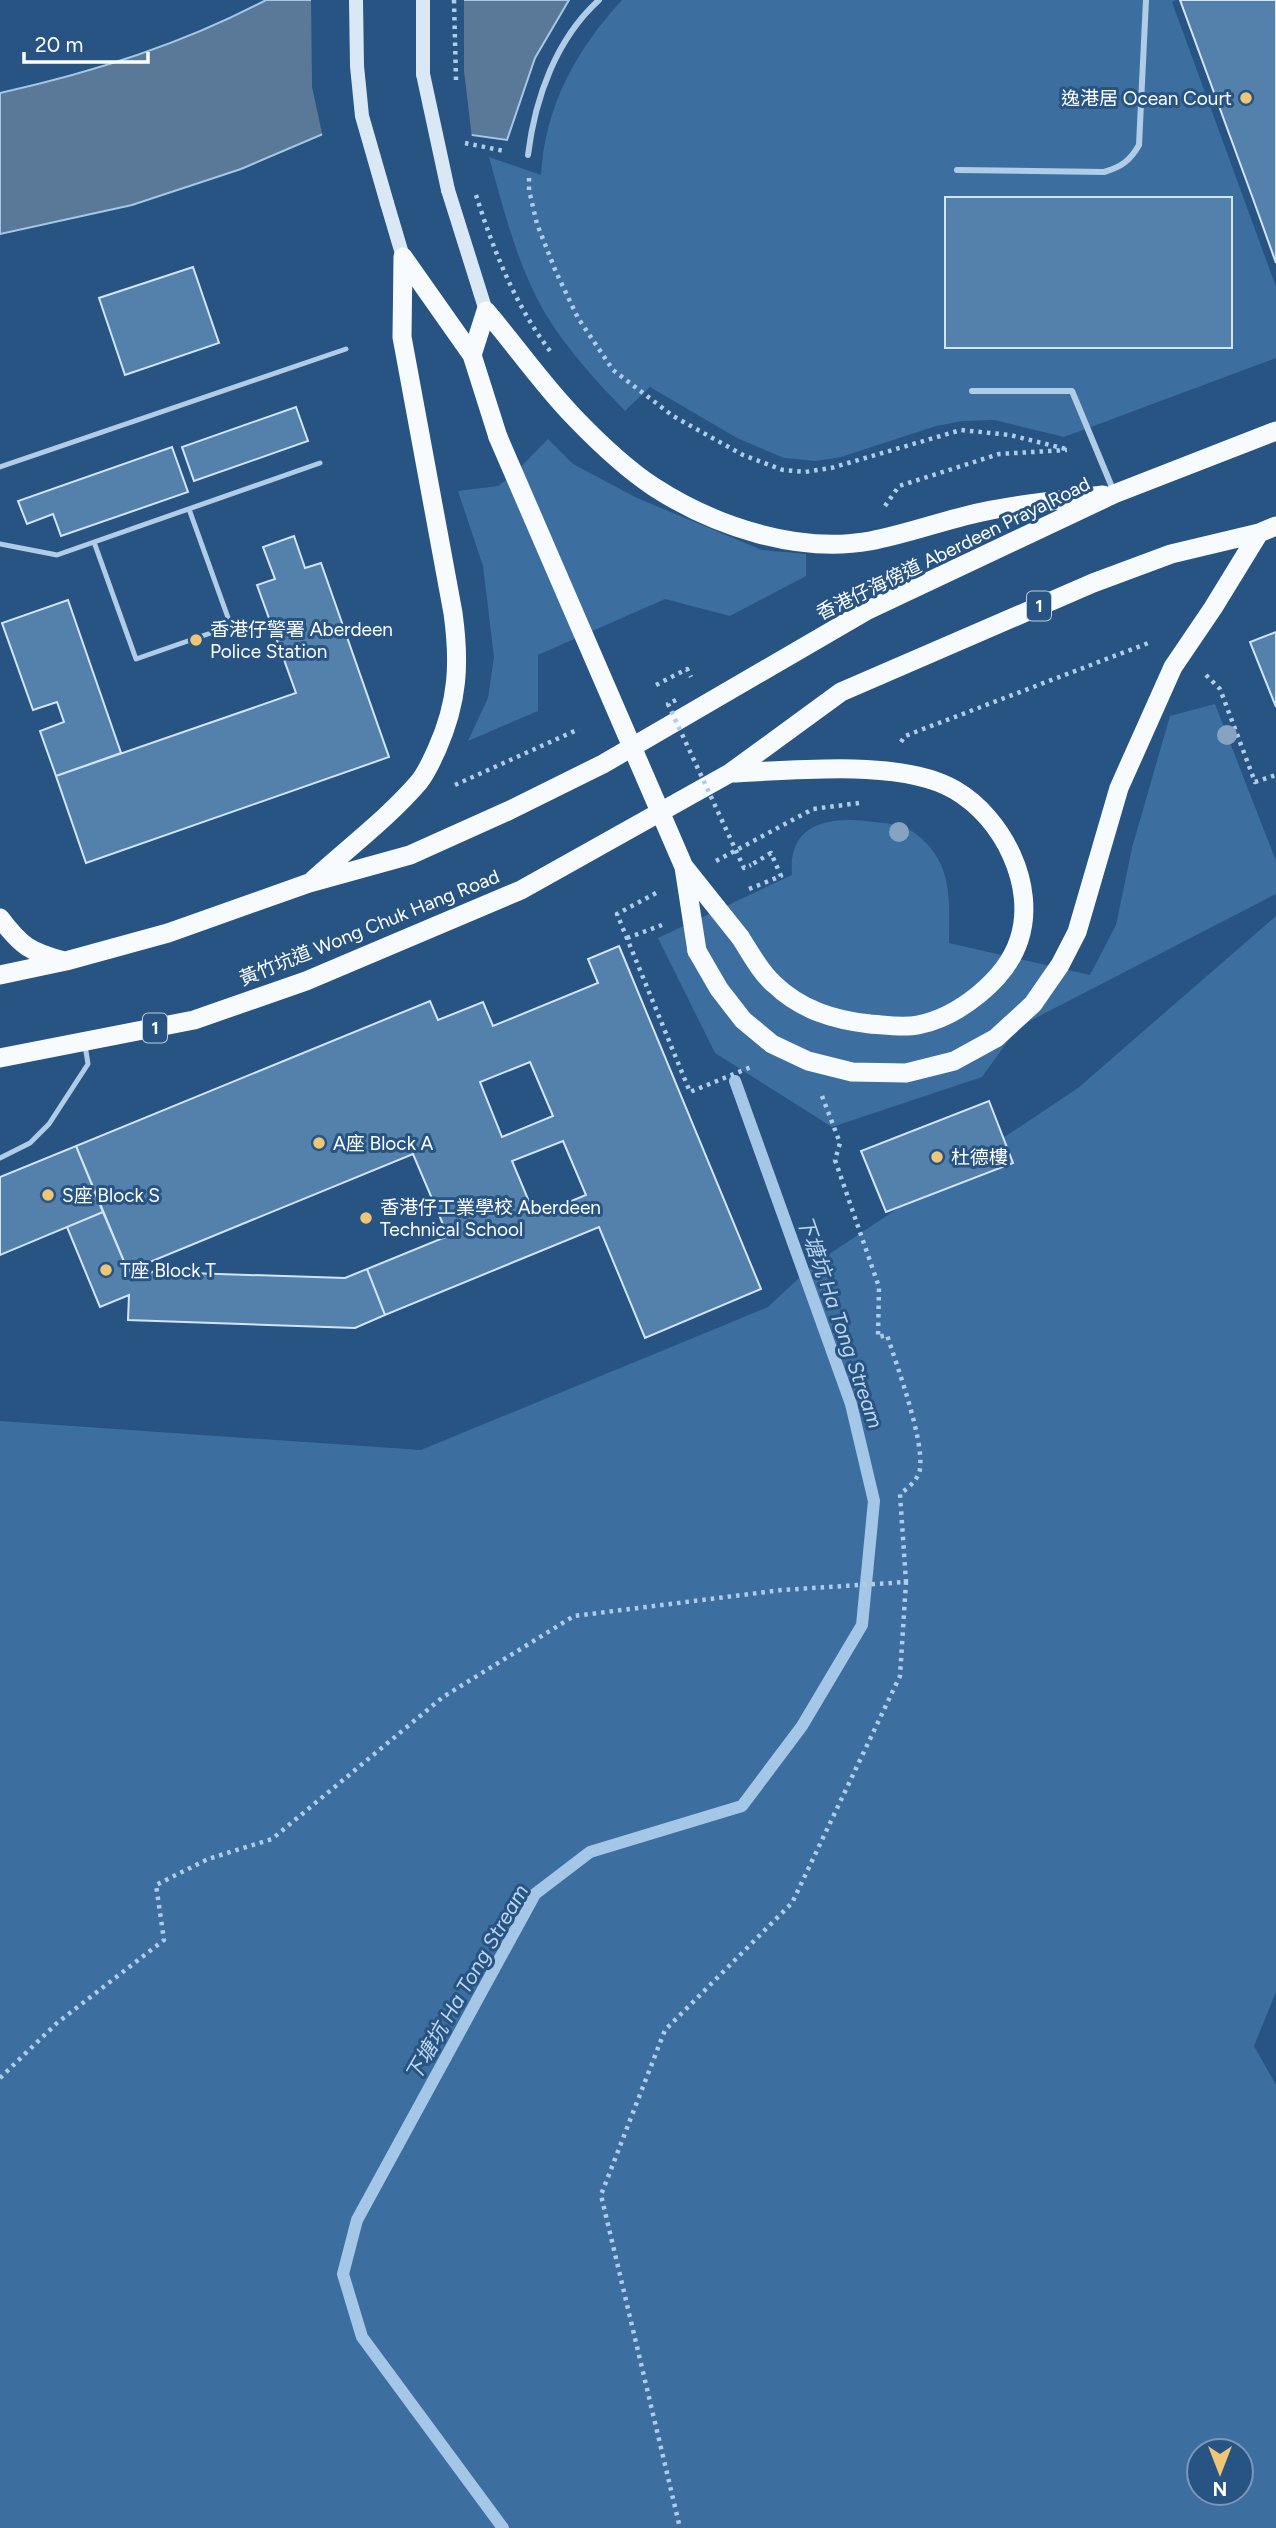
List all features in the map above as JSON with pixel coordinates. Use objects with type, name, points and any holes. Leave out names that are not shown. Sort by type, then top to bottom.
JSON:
[{"type":"highway","points":[[403,257],[472,355],[498,437],[684,867],[697,951],[719,989],[744,1020],[772,1044],[808,1061],[852,1072],[906,1073],[954,1061],[996,1038],[1033,1004],[1060,965],[1077,932],[1119,788],[1173,667],[1268,530]]},
{"type":"highway","points":[[0,975],[66,961],[167,933],[309,883],[385,817],[421,780],[451,713],[458,652],[402,337],[403,257]]},
{"type":"highway","points":[[472,355],[486,311]]},
{"type":"highway","points":[[486,311],[560,402],[638,475],[686,504],[763,536],[836,545],[869,541],[932,527],[982,512],[1114,494]]},
{"type":"highway","name":"香港仔海傍道 Aberdeen Praya Road","points":[[309,883],[410,855],[508,811],[603,764],[866,611],[1114,494],[1276,431]]},
{"type":"highway","name":"1","points":[[730,772],[841,692],[890,669],[1093,583],[1171,554],[1268,530]]},
{"type":"highway","points":[[684,867],[772,982],[808,1009],[822,1015],[854,1022],[916,1026],[947,1016],[971,1002],[998,977],[1019,942],[1023,923],[1021,875],[1000,832],[977,806],[954,789],[893,771],[860,769],[730,772]]},
{"type":"highway","name":"黃竹坑道 Wong Chuk Hang Road","points":[[0,1058],[194,1020],[306,981],[520,890],[730,772]]},
{"type":"highway","points":[[0,918],[22,945],[43,955],[66,961]]},
{"type":"main road","points":[[356,0],[357,66],[362,116],[403,257]]},
{"type":"main road","points":[[423,0],[422,74],[448,190],[486,311]]},
{"type":"street","points":[[528,155],[544,86],[564,42],[587,11],[599,0]]},
{"type":"street","points":[[957,170],[1104,172],[1119,168],[1132,158],[1139,145],[1146,0]]},
{"type":"street","points":[[972,391],[1072,391],[1114,494]]},
{"type":"lane","points":[[0,467],[346,349]]},
{"type":"lane","points":[[0,544],[57,555],[320,463]]},
{"type":"lane","points":[[94,542],[136,659],[231,626],[189,509]]},
{"type":"lane","points":[[0,1158],[30,1143],[49,1124],[88,1064],[84,1042]]},
{"type":"path","points":[[454,0],[456,80]]},
{"type":"path","points":[[462,132],[466,156]]},
{"type":"path","points":[[528,155],[529,190],[541,236],[578,318],[613,370],[673,416],[731,448],[783,470],[805,472],[831,468],[961,430],[1010,435],[1071,450],[999,454],[898,485],[884,507],[874,509]]},
{"type":"path","points":[[476,193],[483,218],[515,295],[532,327],[550,351]]},
{"type":"path","points":[[898,746],[905,736],[1152,642]]},
{"type":"path","points":[[656,685],[679,672]]},
{"type":"path","points":[[1206,676],[1220,689],[1255,782],[1276,775]]},
{"type":"path","points":[[676,700],[668,704],[744,868],[771,853],[781,876],[749,889]]},
{"type":"path","points":[[421,780],[433,786],[451,786],[579,729]]},
{"type":"path","points":[[715,861],[813,809],[861,803]]},
{"type":"path","points":[[666,887],[617,914],[690,1092],[763,1062]]},
{"type":"path","points":[[627,938],[662,925]]},
{"type":"path","points":[[680,2528],[601,2195],[665,2030],[792,1903],[900,1676],[906,1582],[900,1494],[914,1483],[920,1470],[918,1447],[887,1335],[878,1337],[879,1287],[835,1160],[840,1143],[822,1094]]},
{"type":"path","points":[[0,2078],[57,2023],[164,1940],[156,1885],[208,1859],[272,1839],[443,1697],[574,1616],[768,1592],[906,1582]]},
{"type":"shaded area","points":[[266,0],[569,0],[535,58],[507,140],[358,119],[241,169],[132,205],[0,234],[0,93],[136,56],[202,30]]},
{"type":"shaded area","points":[[622,0],[1176,0],[1172,2],[1276,287],[1276,358],[1064,437],[994,420],[962,421],[936,426],[841,457],[816,461],[784,458],[737,438],[650,387],[625,411],[574,353],[545,313],[524,271],[489,157],[541,175],[549,126],[566,80],[590,39]]},
{"type":"shaded area","points":[[548,439],[573,464],[637,498],[762,550],[806,554],[806,576],[730,616],[665,599],[538,655],[538,711],[468,741],[488,698],[494,657],[483,566],[458,491],[498,486],[514,474]]},
{"type":"shaded area","points":[[1215,704],[1276,861],[1276,894],[1018,1027],[982,1077],[832,1127],[715,1053],[658,938],[792,875],[792,857],[797,843],[805,833],[829,822],[858,820],[895,825],[912,831],[924,841],[942,866],[946,881],[949,943],[1090,975],[1116,925],[1132,848],[1170,716]]},
{"type":"shaded area","points":[[1276,916],[1276,1992],[1254,2046],[1276,2085],[1276,2528],[0,2528],[0,1421],[421,1450],[768,1307],[813,1265],[1078,1088]]},
{"type":"pier","points":[[311,0],[464,0],[464,71],[472,138],[359,122],[323,138],[312,87]]},
{"type":"building","name":"逸港居 Ocean Court","points":[[1180,0],[1276,0],[1276,263],[1252,196]]},
{"type":"building","points":[[945,197],[1232,197],[1232,348],[945,348]]},
{"type":"building","points":[[193,267],[219,343],[125,375],[99,298]]},
{"type":"building","points":[[296,407],[308,441],[194,481],[182,447]]},
{"type":"building","points":[[172,447],[188,492],[61,536],[53,514],[27,524],[18,501]]},
{"type":"building","points":[[294,536],[305,568],[321,563],[389,757],[86,863],[56,776],[296,693],[257,585],[275,579],[263,547]]},
{"type":"building","points":[[68,600],[121,753],[56,776],[40,731],[64,722],[57,702],[33,710],[2,623]]},
{"type":"building","points":[[1276,632],[1276,707],[1250,642]]},
{"type":"building","name":"A座 Block A","points":[[619,946],[761,1289],[645,1338],[599,1227],[385,1315],[367,1269],[448,1236],[413,1154],[128,1271],[76,1146],[430,1001],[438,1020],[483,1002],[493,1026],[598,983],[588,959]],"holes":[[[530,1062],[553,1116],[502,1137],[480,1082]],[[563,1141],[586,1195],[535,1216],[512,1161]]]},
{"type":"building","name":"杜德樓","points":[[989,1101],[1013,1163],[886,1212],[861,1151]]},
{"type":"building","name":"S座 Block S","points":[[76,1146],[103,1212],[0,1255],[0,1177]]},
{"type":"building","name":"T座 Block T","points":[[103,1212],[128,1271],[345,1278],[367,1269],[385,1315],[355,1328],[128,1320],[129,1295],[100,1307],[67,1227]]},
{"type":"waterway","name":"下塘坑 Ha Tong Stream","points":[[503,2528],[362,2337],[343,2274],[357,2220],[535,1894],[590,1852],[742,1806],[802,1726],[862,1625],[874,1501],[851,1404],[735,1081]]},
{"type":"place","name":"逸港居 Ocean Court","points":[[1246,98]]},
{"type":"place","name":"香港仔警署 Aberdeen Police Station","points":[[196,640]]},
{"type":"place","name":"A座 Block A","points":[[319,1143]]},
{"type":"place","name":"杜德樓","points":[[937,1157]]},
{"type":"place","name":"S座 Block S","points":[[48,1195]]},
{"type":"place","name":"香港仔工業學校 Aberdeen Technical School","points":[[366,1218]]},
{"type":"place","name":"T座 Block T","points":[[106,1270]]}]
